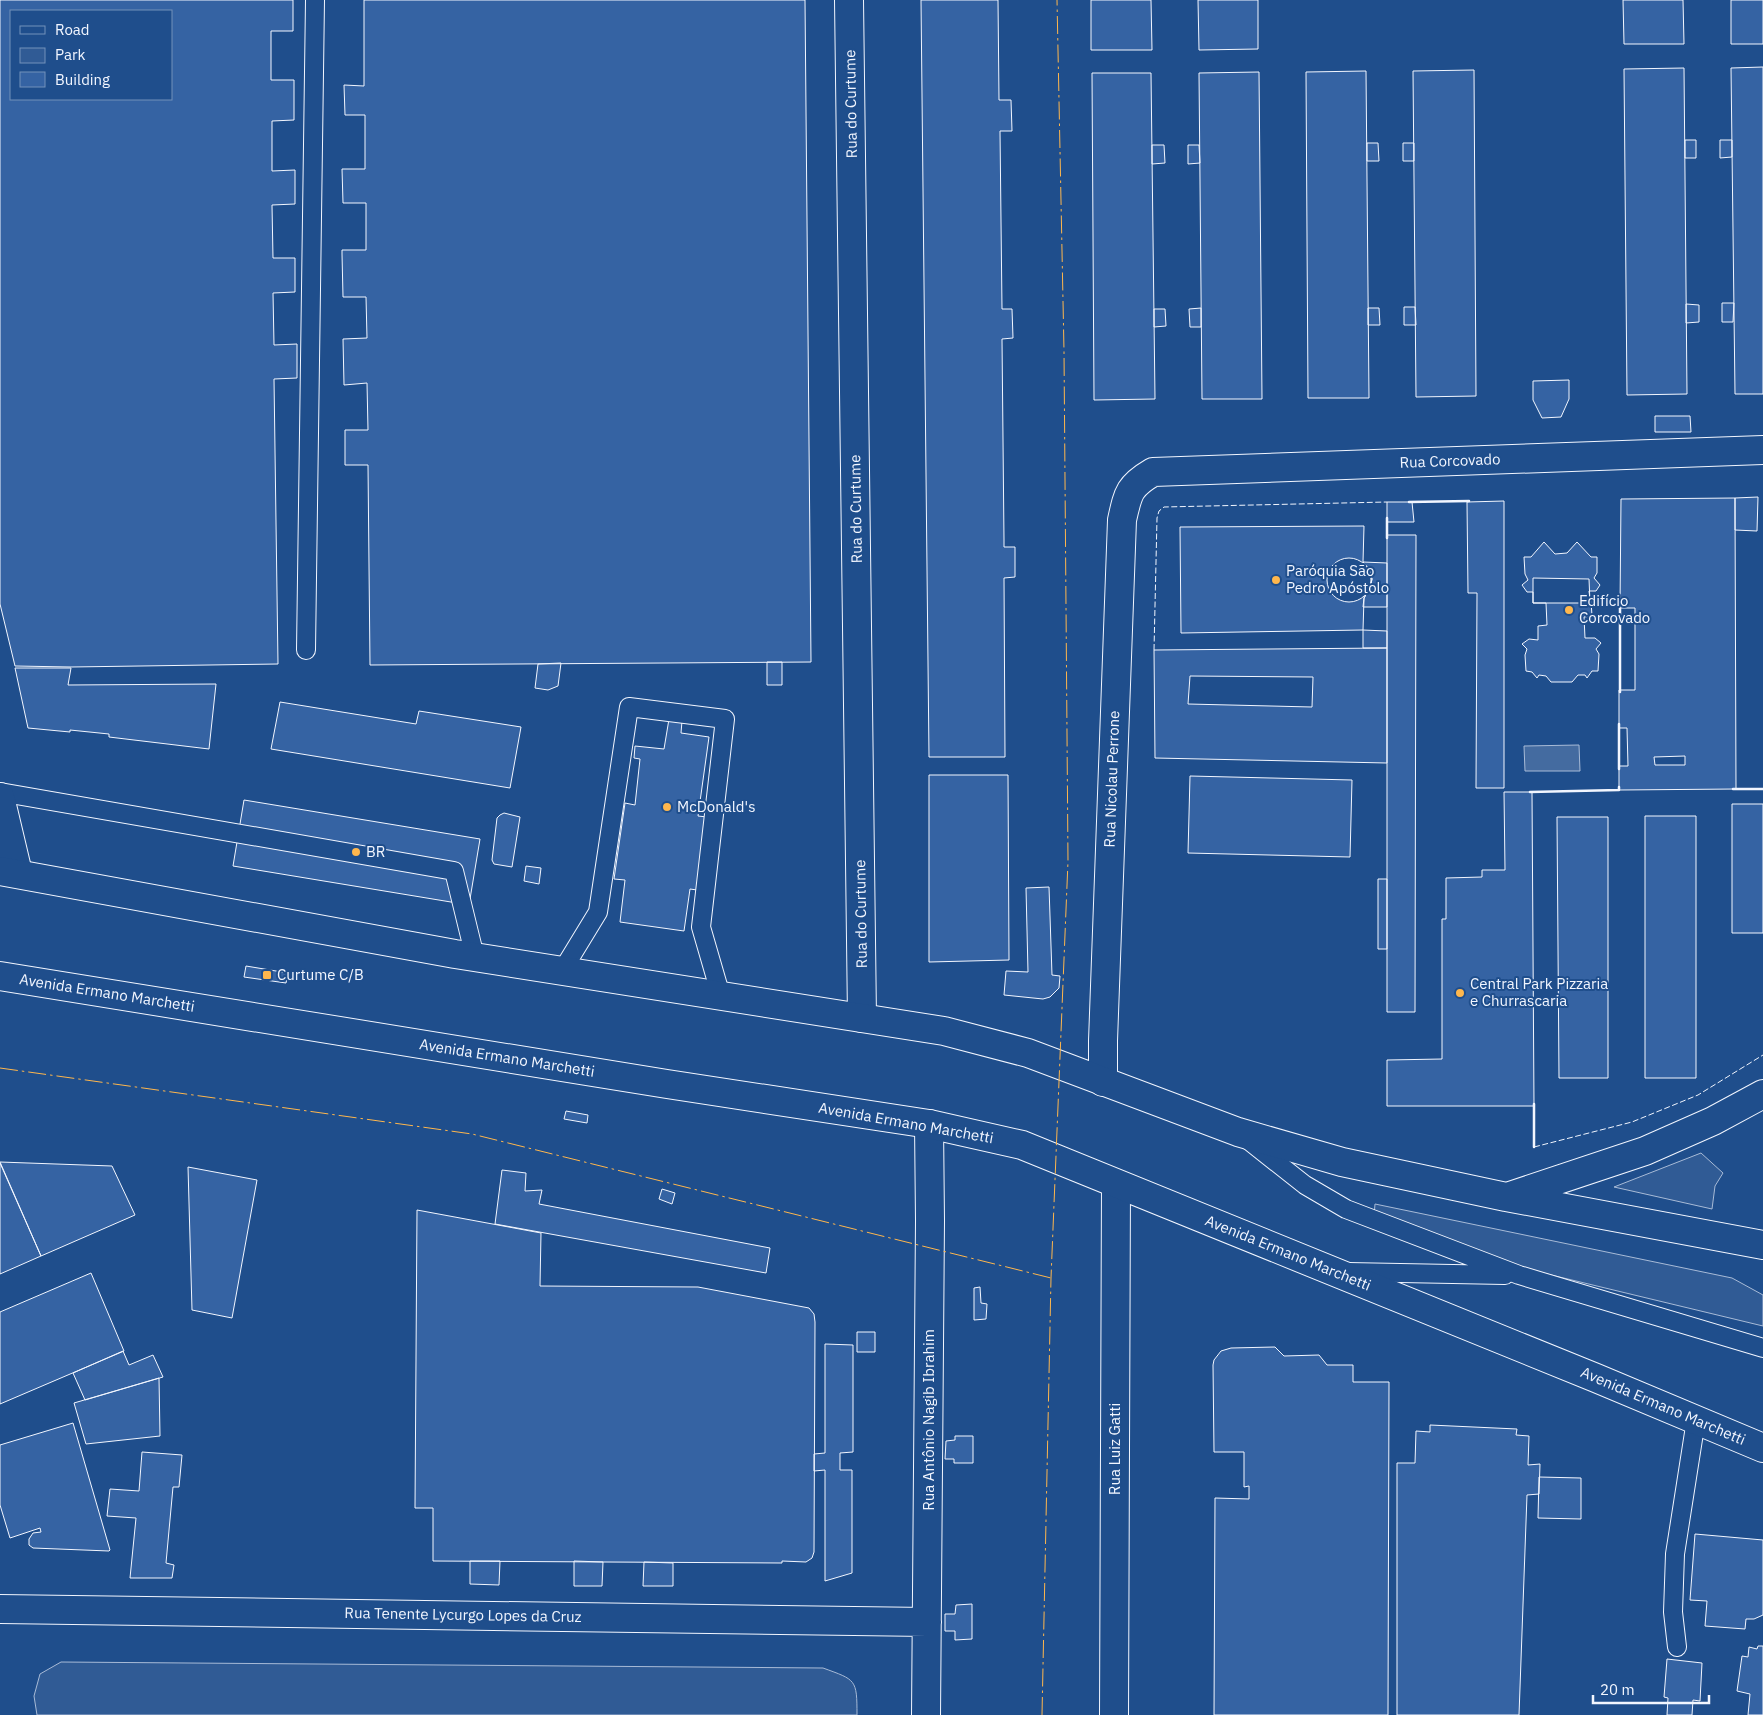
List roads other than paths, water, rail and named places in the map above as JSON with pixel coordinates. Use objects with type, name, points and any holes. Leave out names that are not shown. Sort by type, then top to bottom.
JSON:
[{"type":"street","name":"Rua do Curtume","points":[[849,0],[862,1018]]},
{"type":"street","name":"Rua Corcovado","points":[[1138,481],[1153,472],[1763,450]]},
{"type":"street","name":"Rua Nicolau Perrone","points":[[1103,1082],[1122,520],[1128,495],[1138,481]]},
{"type":"street","points":[[0,797],[9,872],[76,886],[562,971],[944,1031],[1018,1051],[1238,1132],[1342,1162],[1506,1197],[1763,1245]]},
{"type":"street","name":"Avenida Ermano Marchetti","points":[[0,976],[667,1084],[928,1124],[1022,1145],[1587,1374],[1763,1448]]},
{"type":"street","points":[[1506,1197],[1645,1151],[1763,1094]]},
{"type":"street","name":"Rua Antônio Nagib Ibrahim","points":[[926,1715],[930,1221],[928,1124]]},
{"type":"street","name":"Rua Luiz Gatti","points":[[1114,1715],[1116,1184]]},
{"type":"street","name":"Rua Tenente Lycurgo Lopes da Cruz","points":[[0,1609],[927,1622]]},
{"type":"lane","points":[[306,650],[315,0]]},
{"type":"lane","points":[[562,971],[598,912],[629,707],[725,719],[701,927],[721,996]]},
{"type":"lane","points":[[0,792],[454,871],[475,956]]},
{"type":"lane","points":[[1238,1132],[1305,1185],[1346,1210],[1519,1275],[1763,1348]]},
{"type":"lane","points":[[1333,1271],[1519,1275]]},
{"type":"lane","points":[[1677,1648],[1673,1612],[1675,1554],[1696,1420]]},
{"type":"place","name":"Paróquia São Pedro Apóstolo","points":[[1276,580]]},
{"type":"place","name":"Edifício Corcovado","points":[[1569,610]]},
{"type":"place","name":"McDonald's","points":[[667,807]]},
{"type":"place","name":"BR","points":[[356,852]]},
{"type":"place","name":"Curtume C/B","points":[[267,975]]},
{"type":"place","name":"Central Park Pizzaria e Churrascaria","points":[[1460,993]]}]
